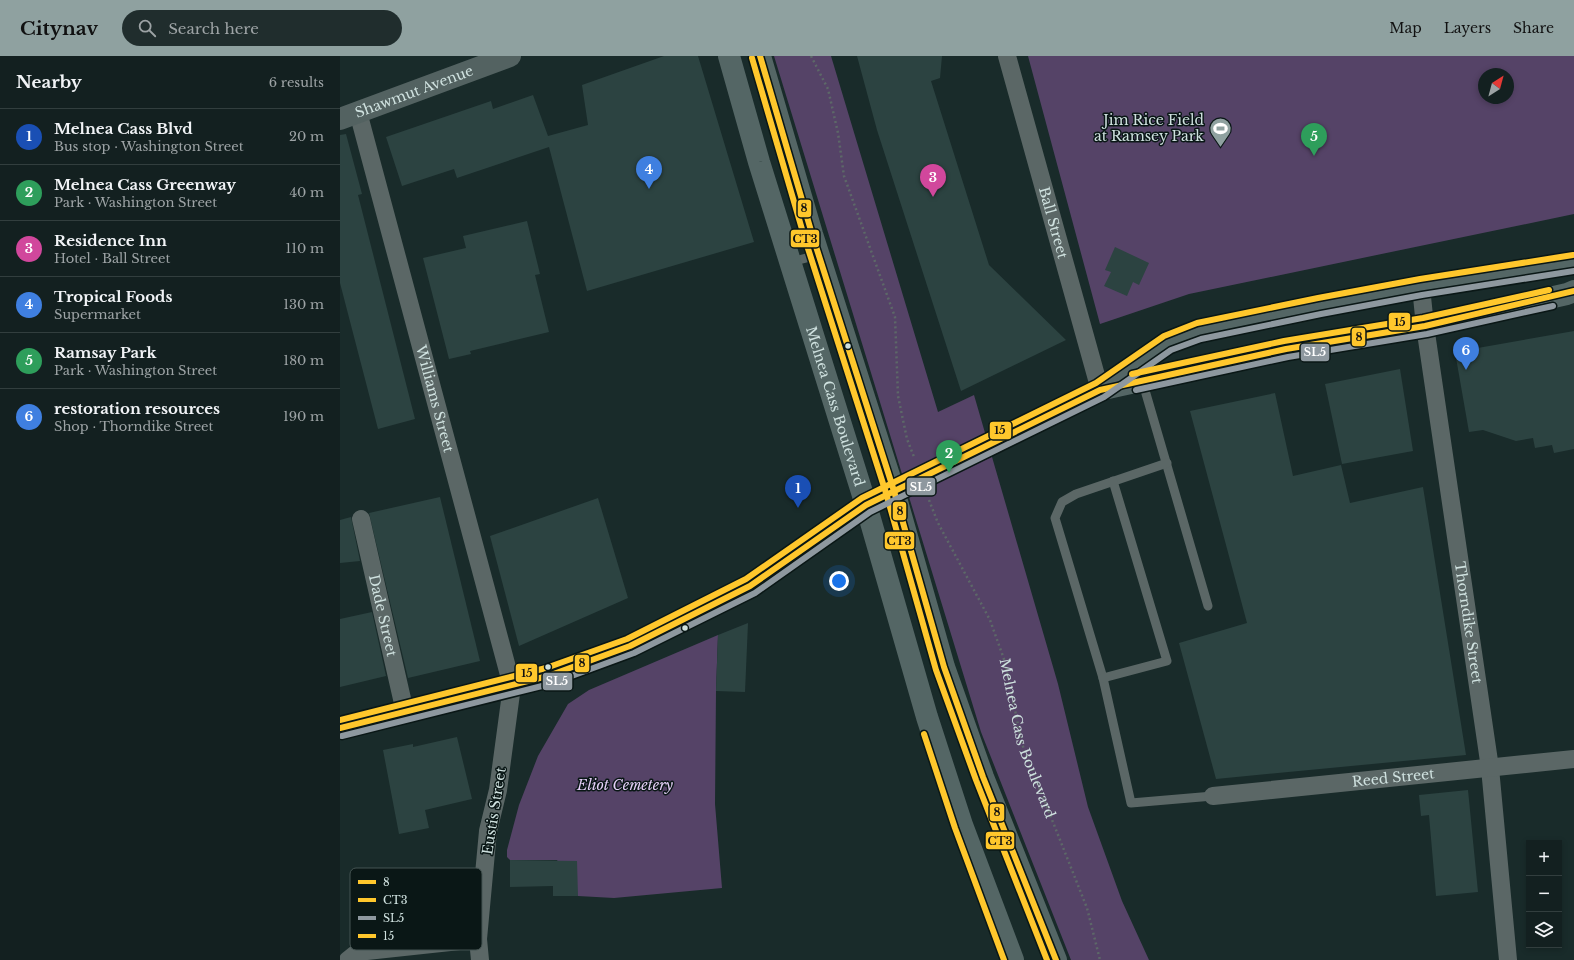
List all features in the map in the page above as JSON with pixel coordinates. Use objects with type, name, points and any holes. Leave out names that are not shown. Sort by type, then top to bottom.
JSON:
[{"type":"main road","name":"Shawmut Avenue","points":[[349,116],[510,56]]},
{"type":"main road","name":"Melnea Cass Boulevard","points":[[729,56],[790,262],[866,505],[929,724],[962,825],[1013,960]]},
{"type":"main road","name":"Melnea Cass Boulevard","points":[[760,56],[819,255],[894,491],[944,667],[983,776],[1056,960]]},
{"type":"main road","points":[[1139,372],[1167,343],[1199,331],[1421,287],[1574,263]]},
{"type":"main road","points":[[340,728],[548,676],[630,646],[750,586],[866,505],[1139,372],[1425,326],[1574,291]]},
{"type":"street","name":"Ball Street","points":[[1007,56],[1100,390]]},
{"type":"street","name":"Williams Street","points":[[349,116],[512,686]]},
{"type":"street","name":"Thorndike Street","points":[[1421,287],[1425,326],[1490,768],[1508,960]]},
{"type":"street","name":"Dade Street","points":[[360,519],[405,712]]},
{"type":"street","name":"Eustis Street","points":[[482,896],[488,831],[498,790],[512,686]]},
{"type":"street","name":"Reed Street","points":[[1213,796],[1574,758]]},
{"type":"street","points":[[348,960],[358,952],[376,950]]},
{"type":"street","name":"Eustis Street","points":[[479,950],[480,960]]},
{"type":"lane","points":[[790,262],[819,255]]},
{"type":"lane","points":[[1139,372],[1208,606]]},
{"type":"lane","points":[[1167,463],[1076,494],[1062,502],[1055,518],[1103,678],[1130,803],[1213,796]]},
{"type":"lane","points":[[1103,678],[1167,661],[1113,481]]},
{"type":"path","points":[[811,56],[828,89],[838,133],[844,176],[895,317],[898,396],[906,428]]},
{"type":"path","name":"Melnea Cass Boulevard","points":[[938,523],[990,620],[1005,662],[1022,744],[1087,908],[1100,960]]},
{"type":"green space","points":[[774,56],[831,56],[938,412],[974,395],[1058,684],[1088,807],[1122,901],[1149,960],[1071,960],[981,732]]},
{"type":"green space","points":[[1028,56],[1574,56],[1574,214],[1189,294],[1100,324]]},
{"type":"green space","name":"Eliot Cemetery","points":[[718,635],[715,804],[722,888],[614,898],[578,896],[557,860],[510,860],[507,857],[507,850],[519,805],[538,756],[568,704],[589,690]]},
{"type":"building","points":[[664,56],[698,56],[754,242],[587,291],[549,147],[457,178],[454,169],[402,186],[386,137],[491,101],[493,109],[533,95],[548,136],[588,125],[582,85]]},
{"type":"building","points":[[857,56],[942,56],[940,78],[931,81],[989,265],[1066,340],[961,391],[877,130]]},
{"type":"building","points":[[346,134],[362,194],[358,195],[415,419],[378,429],[340,283],[340,135]]},
{"type":"building","points":[[527,221],[540,274],[535,275],[549,332],[470,351],[471,354],[449,359],[423,258],[466,248],[463,236]]},
{"type":"building","points":[[1115,247],[1149,263],[1139,285],[1133,282],[1127,296],[1104,286],[1111,272],[1105,270]]},
{"type":"building","points":[[1574,331],[1574,449],[1554,453],[1552,445],[1535,448],[1533,438],[1516,441],[1483,430],[1469,432],[1455,352]]},
{"type":"building","points":[[1400,369],[1413,451],[1342,464],[1325,384]]},
{"type":"building","points":[[1275,393],[1293,476],[1341,465],[1350,503],[1423,487],[1466,755],[1216,779],[1179,643],[1247,623],[1190,411]]},
{"type":"building","points":[[440,497],[480,661],[408,678],[369,513]]},
{"type":"building","points":[[598,498],[628,598],[519,646],[490,536]]},
{"type":"building","points":[[351,517],[360,561],[340,563],[340,520]]},
{"type":"building","points":[[372,612],[386,676],[340,687],[340,619]]},
{"type":"building","points":[[748,623],[745,692],[716,691],[718,635]]},
{"type":"building","points":[[457,737],[472,799],[425,810],[429,828],[399,834],[383,750],[413,744],[413,747]]},
{"type":"building","points":[[1468,790],[1478,892],[1436,896],[1429,815],[1421,816],[1419,795]]},
{"type":"building","points":[[510,860],[577,861],[578,896],[553,896],[553,886],[510,887]]},
{"type":"transit line","name":"8","points":[[760,56],[812,234],[894,491],[944,667],[983,777],[1056,960]]},
{"type":"transit line","name":"CT3","points":[[752,58],[804,236],[886,493],[936,670],[976,780],[1047,960]]},
{"type":"transit line","name":"15","points":[[340,720],[546,668],[627,639],[746,579],[862,498],[1096,383],[1164,336],[1197,323],[1420,279],[1573,255]]},
{"type":"transit line","name":"SL5","points":[[342,736],[550,684],[634,653],[755,593],[870,512],[1104,397],[1171,350],[1201,339],[1321,314],[1422,295],[1574,271]]},
{"type":"transit line","name":"15","points":[[1132,374],[1284,341],[1423,318],[1549,290]]},
{"type":"transit line","name":"8","points":[[340,728],[548,676],[630,646],[750,586],[866,505],[1100,390],[1286,349],[1425,326],[1574,291]]},
{"type":"transit line","name":"SL5","points":[[1136,390],[1288,357],[1427,334],[1553,306]]},
{"type":"transit line","name":"CT3","points":[[924,734],[955,828],[1004,960]]},
{"type":"place","name":"Jim Rice Field at Ramsey Park","points":[[1220,148]]},
{"type":"place","name":"Ramsay Park","points":[[1314,156]]},
{"type":"place","name":"Tropical Foods","points":[[649,189]]},
{"type":"place","name":"Residence Inn","points":[[933,197]]},
{"type":"place","name":"restoration resources","points":[[1466,370]]},
{"type":"place","name":"Melnea Cass Greenway","points":[[949,473]]},
{"type":"place","name":"Melnea Cass Blvd","points":[[798,508]]}]
